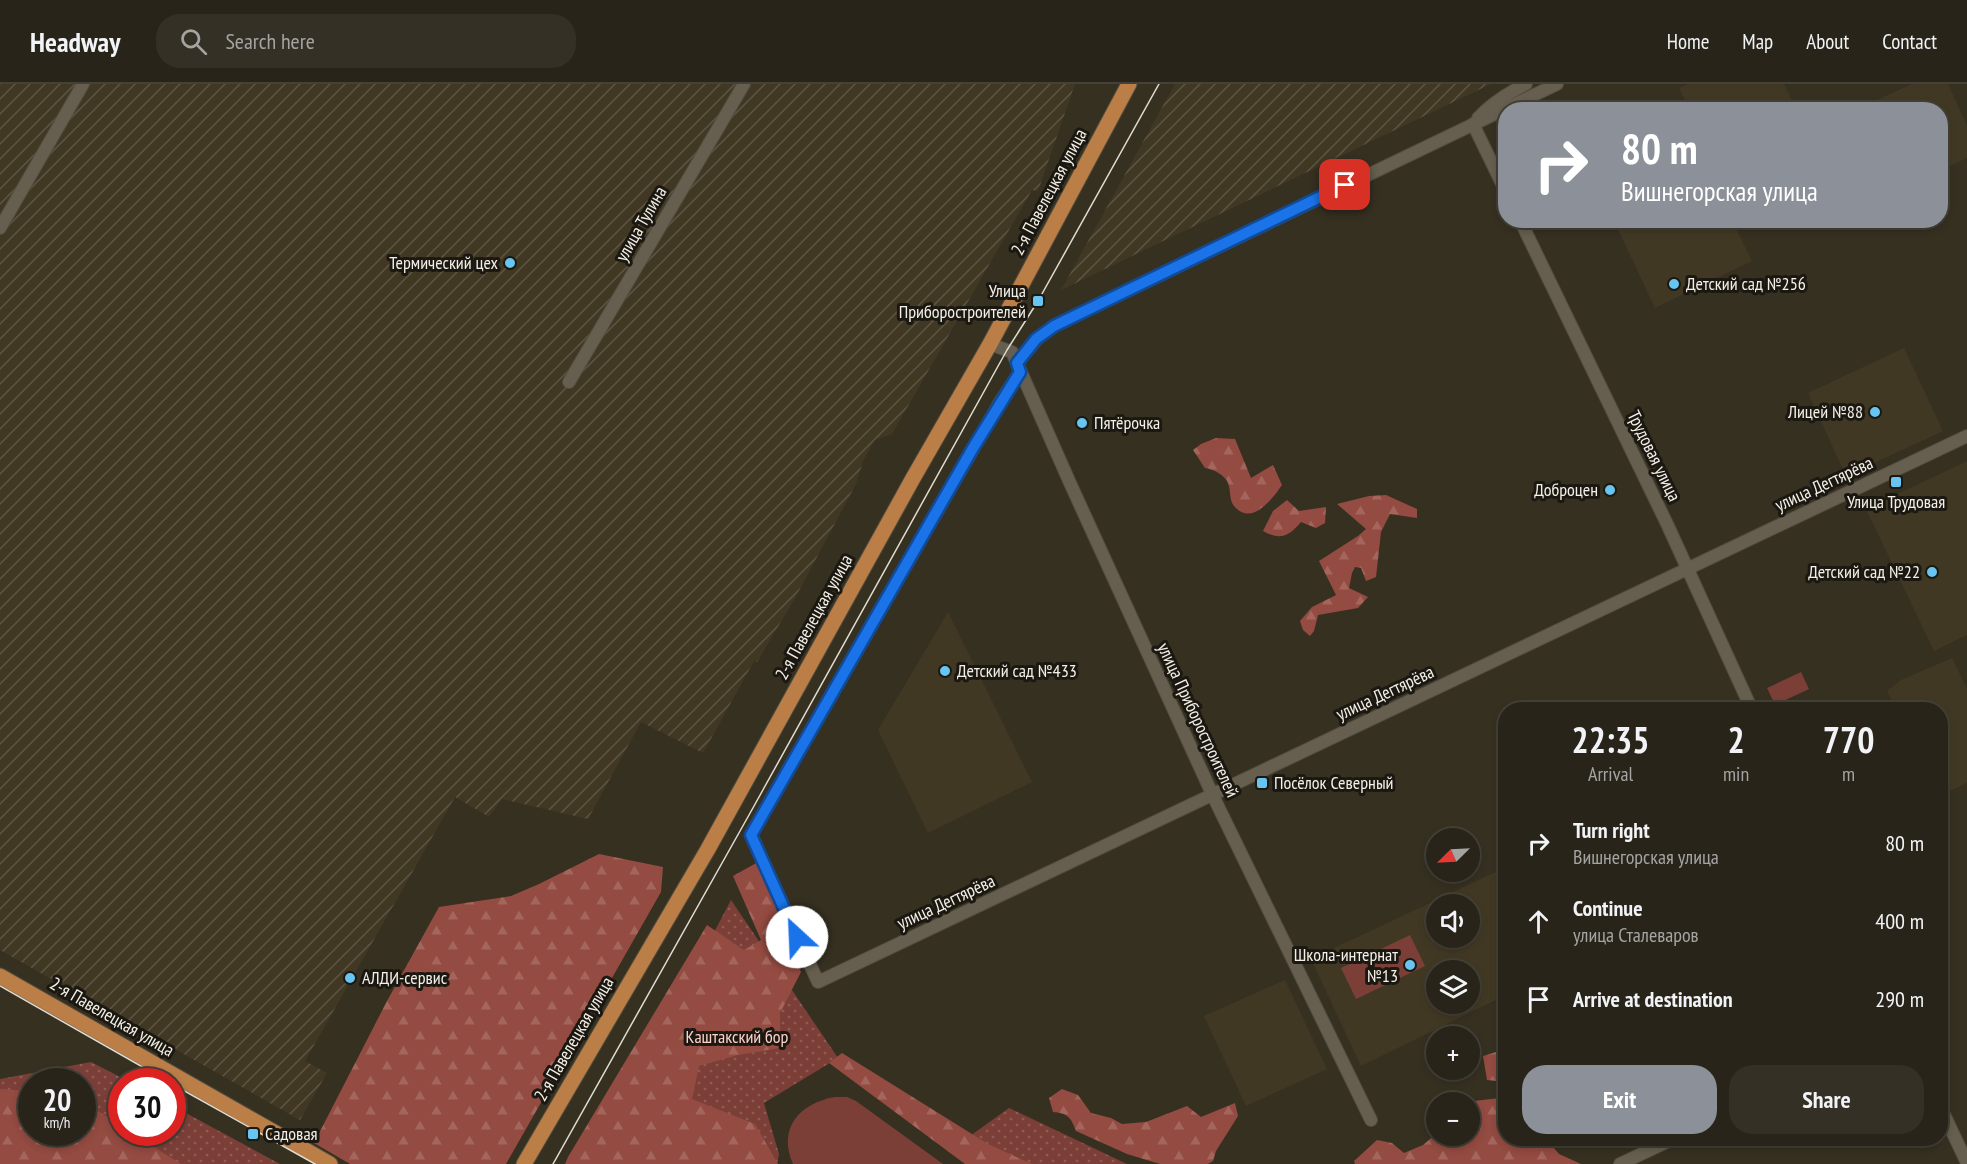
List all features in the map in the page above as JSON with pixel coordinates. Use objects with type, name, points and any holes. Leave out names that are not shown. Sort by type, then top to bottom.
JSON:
[{"type":"main road","name":"2-я Павелецкая улица","points":[[524,1164],[708,849],[990,344],[1130,84]]},
{"type":"main road","name":"2-я Павелецкая улица","points":[[0,976],[330,1164]]},
{"type":"street","points":[[0,228],[83,84]]},
{"type":"street","name":"улица Тулина","points":[[569,382],[744,84]]},
{"type":"street","points":[[1473,124],[1488,107],[1506,94],[1526,84]]},
{"type":"street","points":[[1519,102],[1557,84]]},
{"type":"street","points":[[1019,367],[1036,339],[1054,326],[1498,112]]},
{"type":"street","points":[[1473,124],[1498,176]]},
{"type":"street","name":"Трудовая улица","points":[[1524,228],[1748,702]]},
{"type":"street","name":"улица Приборостроителей","points":[[990,344],[1012,352],[1212,794],[1371,1120]]},
{"type":"street","name":"улица Дегтярёва","points":[[1019,367],[751,835],[818,982],[1967,436]]},
{"type":"street","points":[[1948,1123],[1967,1163]]},
{"type":"street","points":[[1620,1164],[1658,1146]]},
{"type":"shaded area","points":[[0,84],[1075,84],[1038,191],[1032,190],[892,434],[875,440],[863,461],[856,484],[794,600],[757,662],[754,661],[703,753],[641,722],[588,819],[502,799],[489,817],[455,797],[305,1061],[327,1073],[300,1120],[0,950]]},
{"type":"shaded area","points":[[1175,84],[1491,84],[1061,290]]},
{"type":"shaded area","points":[[1688,84],[1784,84],[1793,102],[1686,102],[1679,88]]},
{"type":"shaded area","points":[[1912,84],[1948,84],[1967,126],[1967,158],[1948,167],[1948,102],[1872,102]]},
{"type":"shaded area","name":"Детский сад №256","points":[[1617,228],[1736,228],[1752,261],[1655,308]]},
{"type":"shaded area","name":"Лицей №88","points":[[1904,348],[1943,431],[1846,476],[1808,393]]},
{"type":"shaded area","name":"Детский сад №22","points":[[1967,461],[1967,635],[1934,651],[1866,509]]},
{"type":"shaded area","name":"Детский сад №433","points":[[948,612],[1032,782],[928,833],[878,730]]},
{"type":"shaded area","points":[[1952,658],[1967,689],[1967,783],[1948,792],[1948,702],[1892,702],[1887,691],[1901,680]]},
{"type":"shaded area","name":"Школа-интернат №13","points":[[1498,871],[1498,999],[1480,1008],[1480,960],[1426,960],[1426,1014],[1467,1014],[1443,1026],[1426,1026],[1426,1034],[1361,1066],[1311,959],[1426,905],[1426,948],[1480,948],[1480,894],[1449,894],[1474,882],[1480,882],[1480,879]]},
{"type":"shaded area","points":[[1285,980],[1327,1069],[1246,1106],[1204,1016]]},
{"type":"green space","points":[[1216,438],[1235,439],[1251,478],[1273,465],[1282,485],[1261,509],[1248,514],[1234,506],[1224,477],[1205,468],[1193,450]]},
{"type":"green space","points":[[1386,495],[1417,509],[1417,518],[1390,514],[1381,532],[1376,577],[1366,581],[1361,568],[1355,567],[1352,573],[1349,588],[1368,597],[1358,608],[1318,615],[1314,631],[1310,636],[1303,630],[1300,621],[1312,607],[1336,595],[1319,561],[1366,529],[1337,504],[1369,496]]},
{"type":"green space","points":[[1287,500],[1299,511],[1326,507],[1325,523],[1316,528],[1301,522],[1293,531],[1284,536],[1275,536],[1263,531],[1273,511]]},
{"type":"green space","points":[[1801,672],[1809,689],[1781,702],[1774,702],[1767,688]]},
{"type":"green space","points":[[599,854],[663,867],[661,892],[506,1164],[350,1164],[314,1143],[387,1001],[439,907],[511,896]]},
{"type":"green space","name":"Каштакский бор","points":[[758,862],[801,972],[780,1013],[780,1048],[738,1055],[699,1066],[692,1099],[755,1124],[778,1164],[565,1164],[707,925],[744,950],[761,940],[733,876]]},
{"type":"green space","name":"Каштакский бор","points":[[731,900],[838,1058],[764,1103],[779,1154],[777,1164],[592,1164]]},
{"type":"green space","points":[[1410,935],[1425,966],[1356,999],[1341,968]]},
{"type":"green space","points":[[1498,1051],[1498,1081],[1487,1080],[1483,1056]]},
{"type":"green space","points":[[842,1053],[988,1144],[1032,1164],[965,1164],[829,1063]]},
{"type":"green space","points":[[91,1062],[108,1071],[108,1146],[186,1146],[186,1113],[280,1164],[0,1164],[0,1079],[18,1076],[18,1146],[96,1146],[96,1068],[59,1068]]},
{"type":"green space","points":[[0,1089],[18,1090],[18,1146],[96,1146],[96,1110],[108,1117],[108,1146],[153,1146],[181,1164],[0,1164]]},
{"type":"green space","points":[[1062,1089],[1078,1095],[1091,1113],[1111,1118],[1122,1124],[1146,1122],[1187,1106],[1201,1117],[1235,1103],[1238,1116],[1216,1151],[1213,1161],[1208,1164],[1160,1164],[1127,1154],[1076,1131],[1068,1117],[1062,1113],[1053,1112],[1049,1098]]},
{"type":"green space","points":[[835,1097],[847,1097],[856,1101],[943,1164],[793,1164],[788,1139],[795,1119],[811,1105]]},
{"type":"green space","points":[[1498,1098],[1498,1146],[1552,1146],[1559,1154],[1581,1164],[1355,1164],[1354,1161],[1377,1140],[1392,1143],[1404,1153],[1426,1142],[1426,1146],[1480,1146],[1480,1100]]},
{"type":"green space","points":[[1009,1108],[1127,1164],[974,1164],[959,1144]]},
{"type":"tram line","points":[[553,1164],[1007,350],[1038,301],[1159,84]]},
{"type":"tram line","points":[[0,986],[144,1068]]},
{"type":"tram line","points":[[186,1092],[315,1164]]},
{"type":"place","name":"Термический цех","points":[[510,263]]},
{"type":"place","name":"Детский сад №256","points":[[1674,284]]},
{"type":"place","name":"Улица Приборостроителей","points":[[1038,301]]},
{"type":"place","name":"Лицей №88","points":[[1875,412]]},
{"type":"place","name":"Пятёрочка","points":[[1082,423]]},
{"type":"place","name":"Улица Трудовая","points":[[1896,482]]},
{"type":"place","name":"Доброцен","points":[[1610,490]]},
{"type":"place","name":"Детский сад №22","points":[[1932,572]]},
{"type":"place","name":"Детский сад №433","points":[[945,671]]},
{"type":"place","name":"Посёлок Северный","points":[[1262,783]]},
{"type":"place","name":"Школа-интернат №13","points":[[1410,965]]},
{"type":"place","name":"АЛДИ-сервис","points":[[350,978]]},
{"type":"place","name":"Садовая","points":[[253,1134]]},
{"type":"route","points":[[797,937],[751,835],[973,448],[1020,372],[1017,363],[1036,339],[1054,326],[1345,185]]}]
